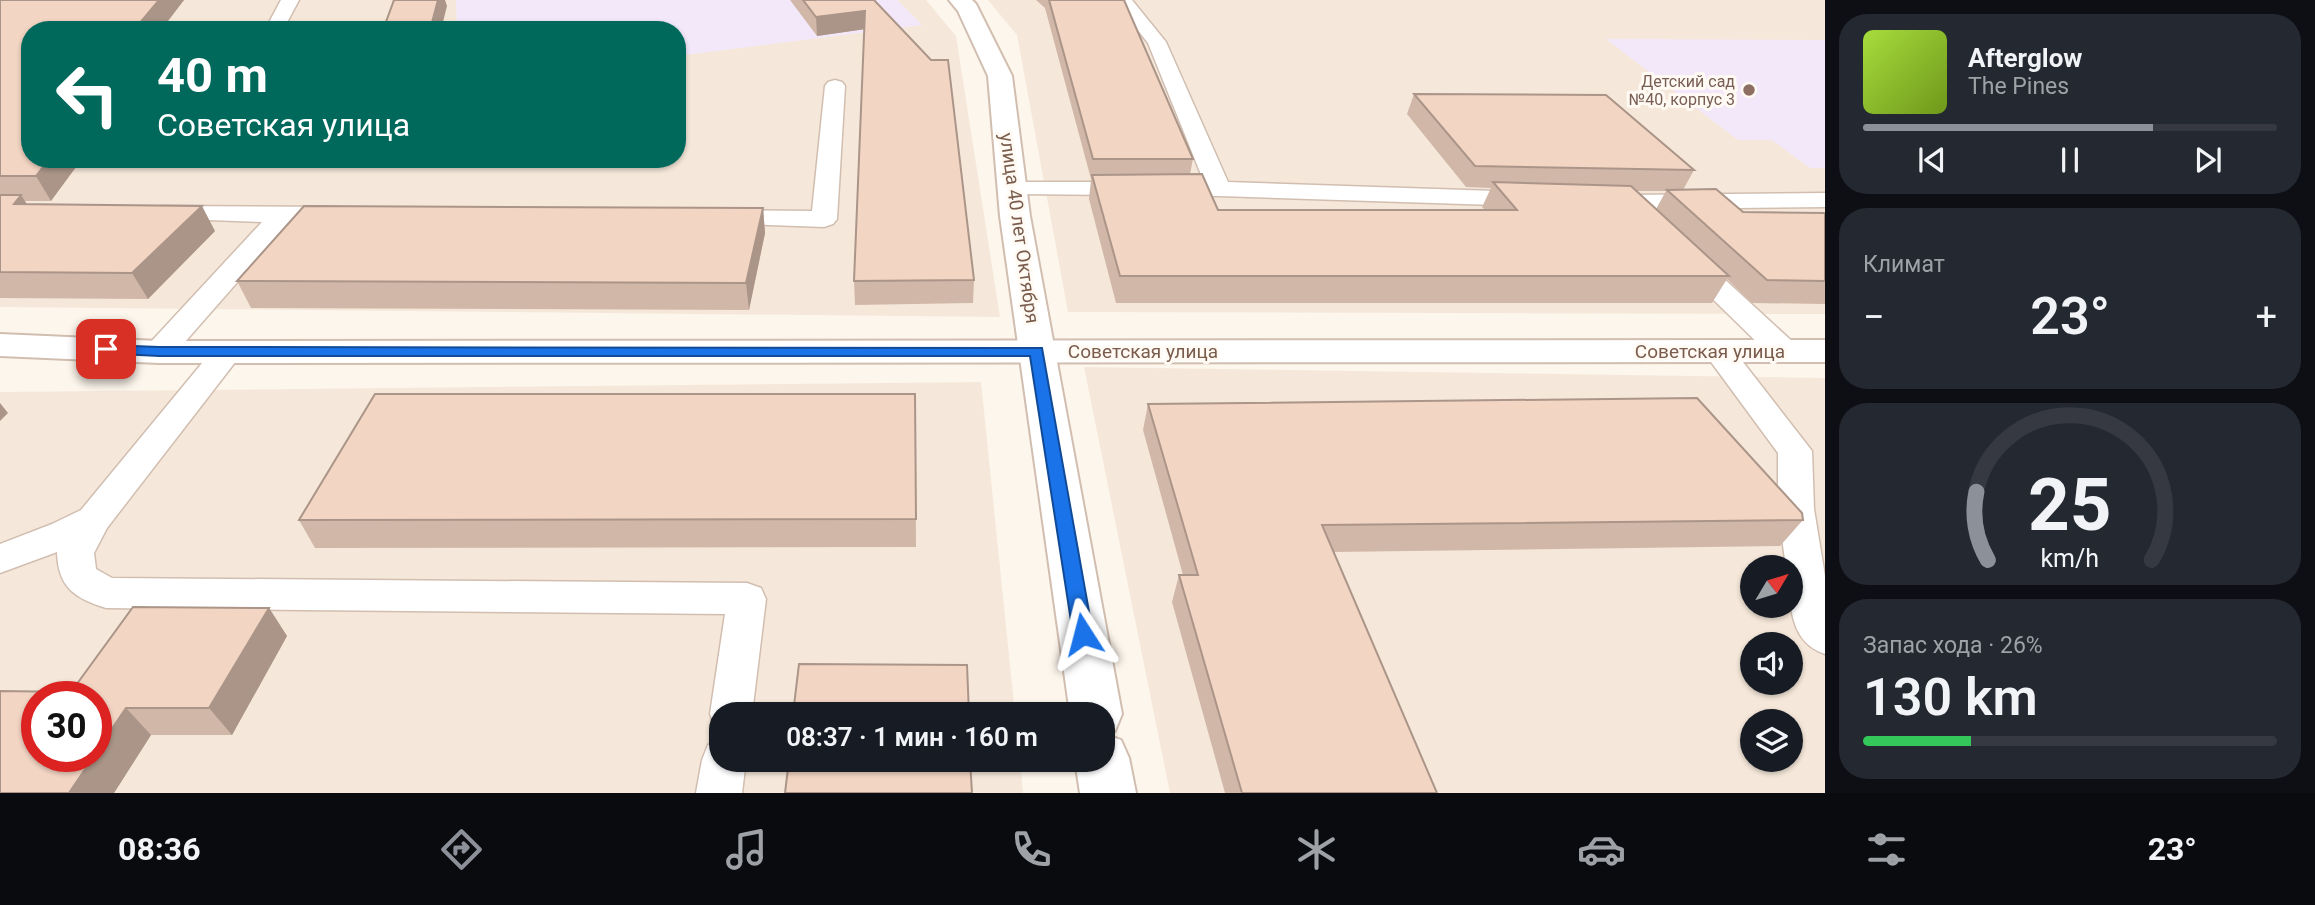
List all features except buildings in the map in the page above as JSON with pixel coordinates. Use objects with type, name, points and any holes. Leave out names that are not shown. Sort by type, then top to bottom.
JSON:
[{"type":"street","name":"улица 40 лет Октября","points":[[960,0],[968,9],[1000,76],[1012,189],[1094,702]]},
{"type":"street","name":"Советская улица","points":[[0,345],[159,352],[1825,351]]},
{"type":"street","points":[[1104,772],[1108,793]]},
{"type":"lane","points":[[279,21],[290,0]]},
{"type":"lane","points":[[1123,0],[1157,42],[1219,189]]},
{"type":"lane","points":[[699,218],[824,219],[835,86]]},
{"type":"lane","points":[[1012,189],[1219,189],[1558,200]]},
{"type":"lane","points":[[1599,201],[1825,200]]},
{"type":"lane","points":[[1626,202],[1784,351]]},
{"type":"lane","points":[[135,212],[366,215]]},
{"type":"lane","points":[[159,352],[283,214]]},
{"type":"lane","points":[[1718,351],[1795,451],[1796,509],[1813,622],[1825,637]]},
{"type":"lane","points":[[228,352],[94,519],[75,553],[79,577],[106,593],[747,599],[733,702]]},
{"type":"lane","points":[[0,559],[65,534],[94,519]]},
{"type":"lane","points":[[719,793],[722,772]]},
{"type":"shaded area","points":[[0,0],[926,0],[956,36],[1000,317],[0,307]]},
{"type":"shaded area","points":[[456,0],[897,0],[922,25],[686,55],[686,21],[457,21]]},
{"type":"shaded area","points":[[988,0],[1825,0],[1825,314],[1068,312],[1017,35]]},
{"type":"shaded area","name":"Детский сад №40, корпус 3","points":[[1606,39],[1825,40],[1825,168],[1810,168],[1772,140],[1738,140]]},
{"type":"shaded area","points":[[1084,367],[1825,378],[1825,793],[1170,793]]},
{"type":"shaded area","points":[[981,382],[1014,702],[709,702],[709,772],[1021,772],[1023,793],[0,793],[0,392]]},
{"type":"place","name":"Детский сад №40, корпус 3","points":[[1749,90]]},
{"type":"route","points":[[106,349],[159,352],[1037,351],[1083,634]]}]
